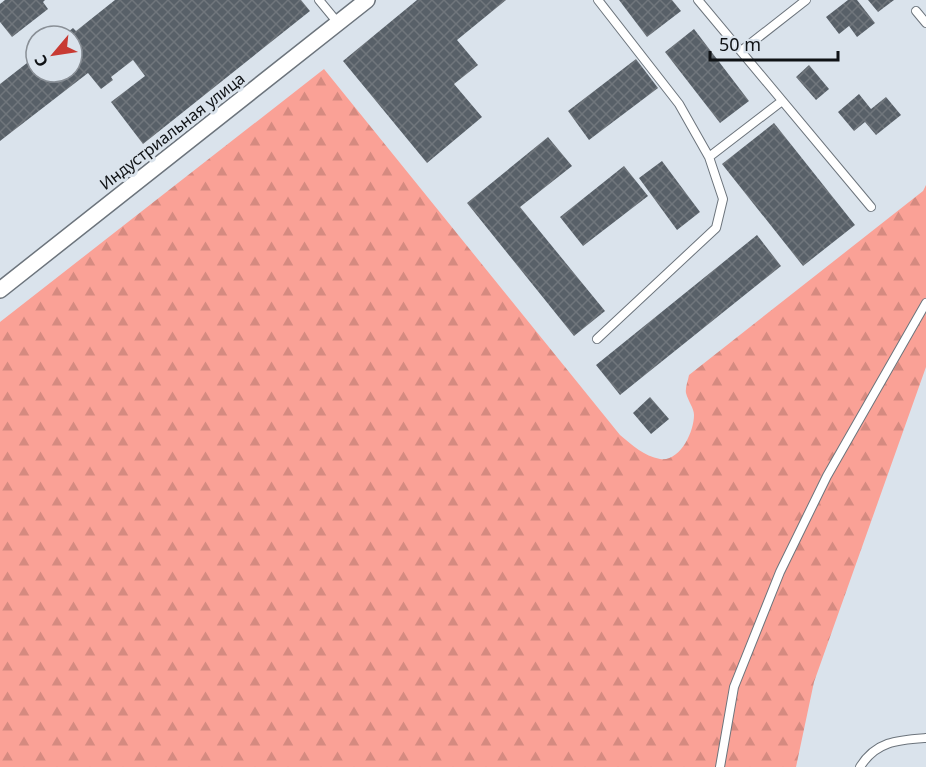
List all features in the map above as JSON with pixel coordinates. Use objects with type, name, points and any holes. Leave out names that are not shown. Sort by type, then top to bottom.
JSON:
[{"type":"street","name":"Индустриальная улица","points":[[0,290],[367,0]]},
{"type":"lane","points":[[319,0],[338,23]]},
{"type":"lane","points":[[597,339],[716,228],[723,199],[709,157],[679,104],[598,0]]},
{"type":"lane","points":[[698,0],[870,207]]},
{"type":"lane","points":[[741,51],[806,0]]},
{"type":"lane","points":[[916,11],[926,23]]},
{"type":"lane","points":[[709,157],[782,101]]},
{"type":"lane","points":[[720,767],[734,687],[780,572],[827,476],[926,303]]},
{"type":"lane","points":[[860,767],[865,758],[879,746],[926,738]]},
{"type":"green space","points":[[324,69],[620,435],[643,453],[654,458],[667,459],[674,456],[689,437],[694,412],[686,391],[689,375],[923,191],[926,185],[926,367],[814,682],[796,767],[0,767],[0,322]]},
{"type":"building","points":[[5,0],[45,0],[43,2],[48,9],[29,24],[24,24],[24,28],[12,37],[0,22],[0,4]]},
{"type":"building","points":[[115,0],[301,0],[310,11],[143,144],[111,102],[145,76],[133,60],[111,77],[113,80],[101,89],[88,73],[84,76],[84,25]]},
{"type":"building","points":[[417,0],[506,0],[457,40],[478,65],[454,84],[482,117],[427,163],[343,61]]},
{"type":"building","points":[[619,0],[672,0],[681,11],[647,37]]},
{"type":"building","points":[[848,0],[857,0],[875,23],[857,37],[849,26],[839,34],[826,17]]},
{"type":"building","points":[[868,0],[894,0],[878,12]]},
{"type":"building","points":[[694,29],[749,101],[720,123],[665,52]]},
{"type":"building","points":[[636,59],[658,88],[589,140],[568,111]]},
{"type":"building","points":[[24,65],[24,84],[74,84],[0,141],[0,84]]},
{"type":"building","points":[[809,65],[829,89],[816,100],[796,77]]},
{"type":"building","points":[[859,94],[871,109],[886,97],[901,115],[876,135],[865,122],[854,131],[838,112]]},
{"type":"building","points":[[774,123],[855,225],[803,266],[722,164]]},
{"type":"building","points":[[548,137],[572,166],[520,207],[605,311],[574,336],[467,203]]},
{"type":"building","points":[[662,161],[700,212],[677,230],[639,178]]},
{"type":"building","points":[[624,166],[648,196],[583,246],[560,217]]},
{"type":"building","points":[[757,235],[781,266],[620,395],[596,365]]},
{"type":"building","points":[[650,397],[669,419],[651,434],[633,413]]}]
